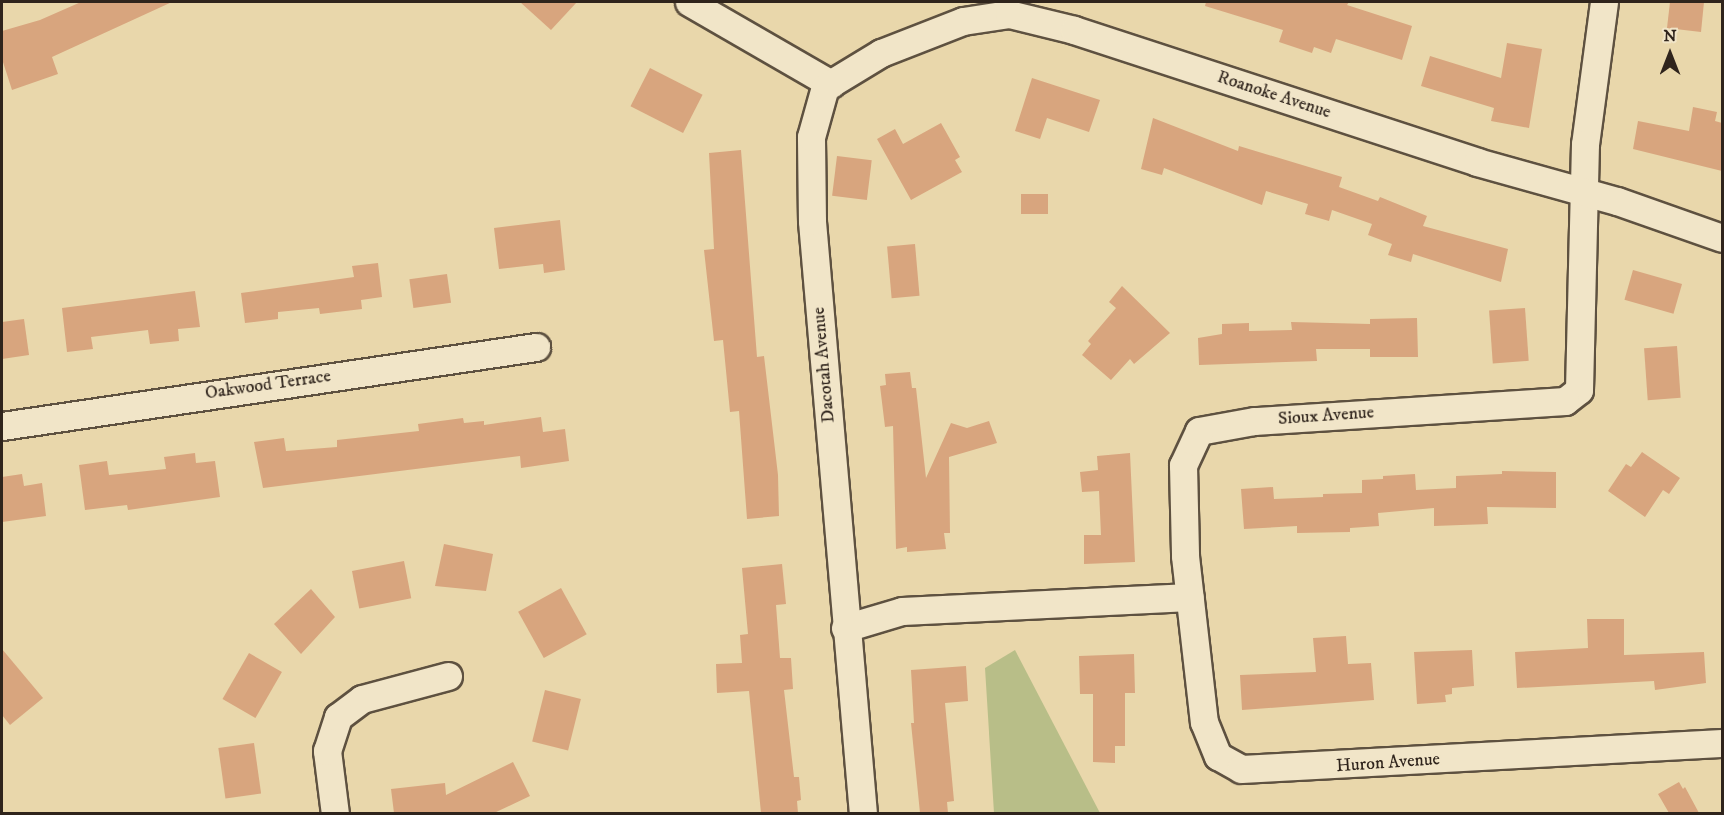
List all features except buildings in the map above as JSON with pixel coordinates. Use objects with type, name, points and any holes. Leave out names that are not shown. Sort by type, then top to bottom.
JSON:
[{"type":"street","points":[[688,2],[831,84]]},
{"type":"street","name":"Sioux Avenue","points":[[1190,597],[1183,465],[1199,431],[1254,421],[1564,401],[1579,390],[1585,144],[1604,2]]},
{"type":"street","name":"Roanoke Avenue","points":[[831,84],[881,53],[963,21],[1010,8],[1477,162],[1584,191],[1722,238]]},
{"type":"street","name":"Dacotah Avenue","points":[[831,84],[825,87],[811,137],[812,221],[845,628],[863,813]]},
{"type":"street","name":"Oakwood Terrace","points":[[2,426],[536,347]]},
{"type":"street","points":[[845,628],[902,611],[1190,597]]},
{"type":"street","name":"Huron Avenue","points":[[1190,597],[1204,722],[1218,756],[1241,769],[1330,767],[1631,745],[1722,743]]},
{"type":"street","points":[[335,813],[327,751],[338,717],[362,699],[448,676]]},
{"type":"green space","points":[[1015,650],[1100,813],[994,813],[985,668]]}]
